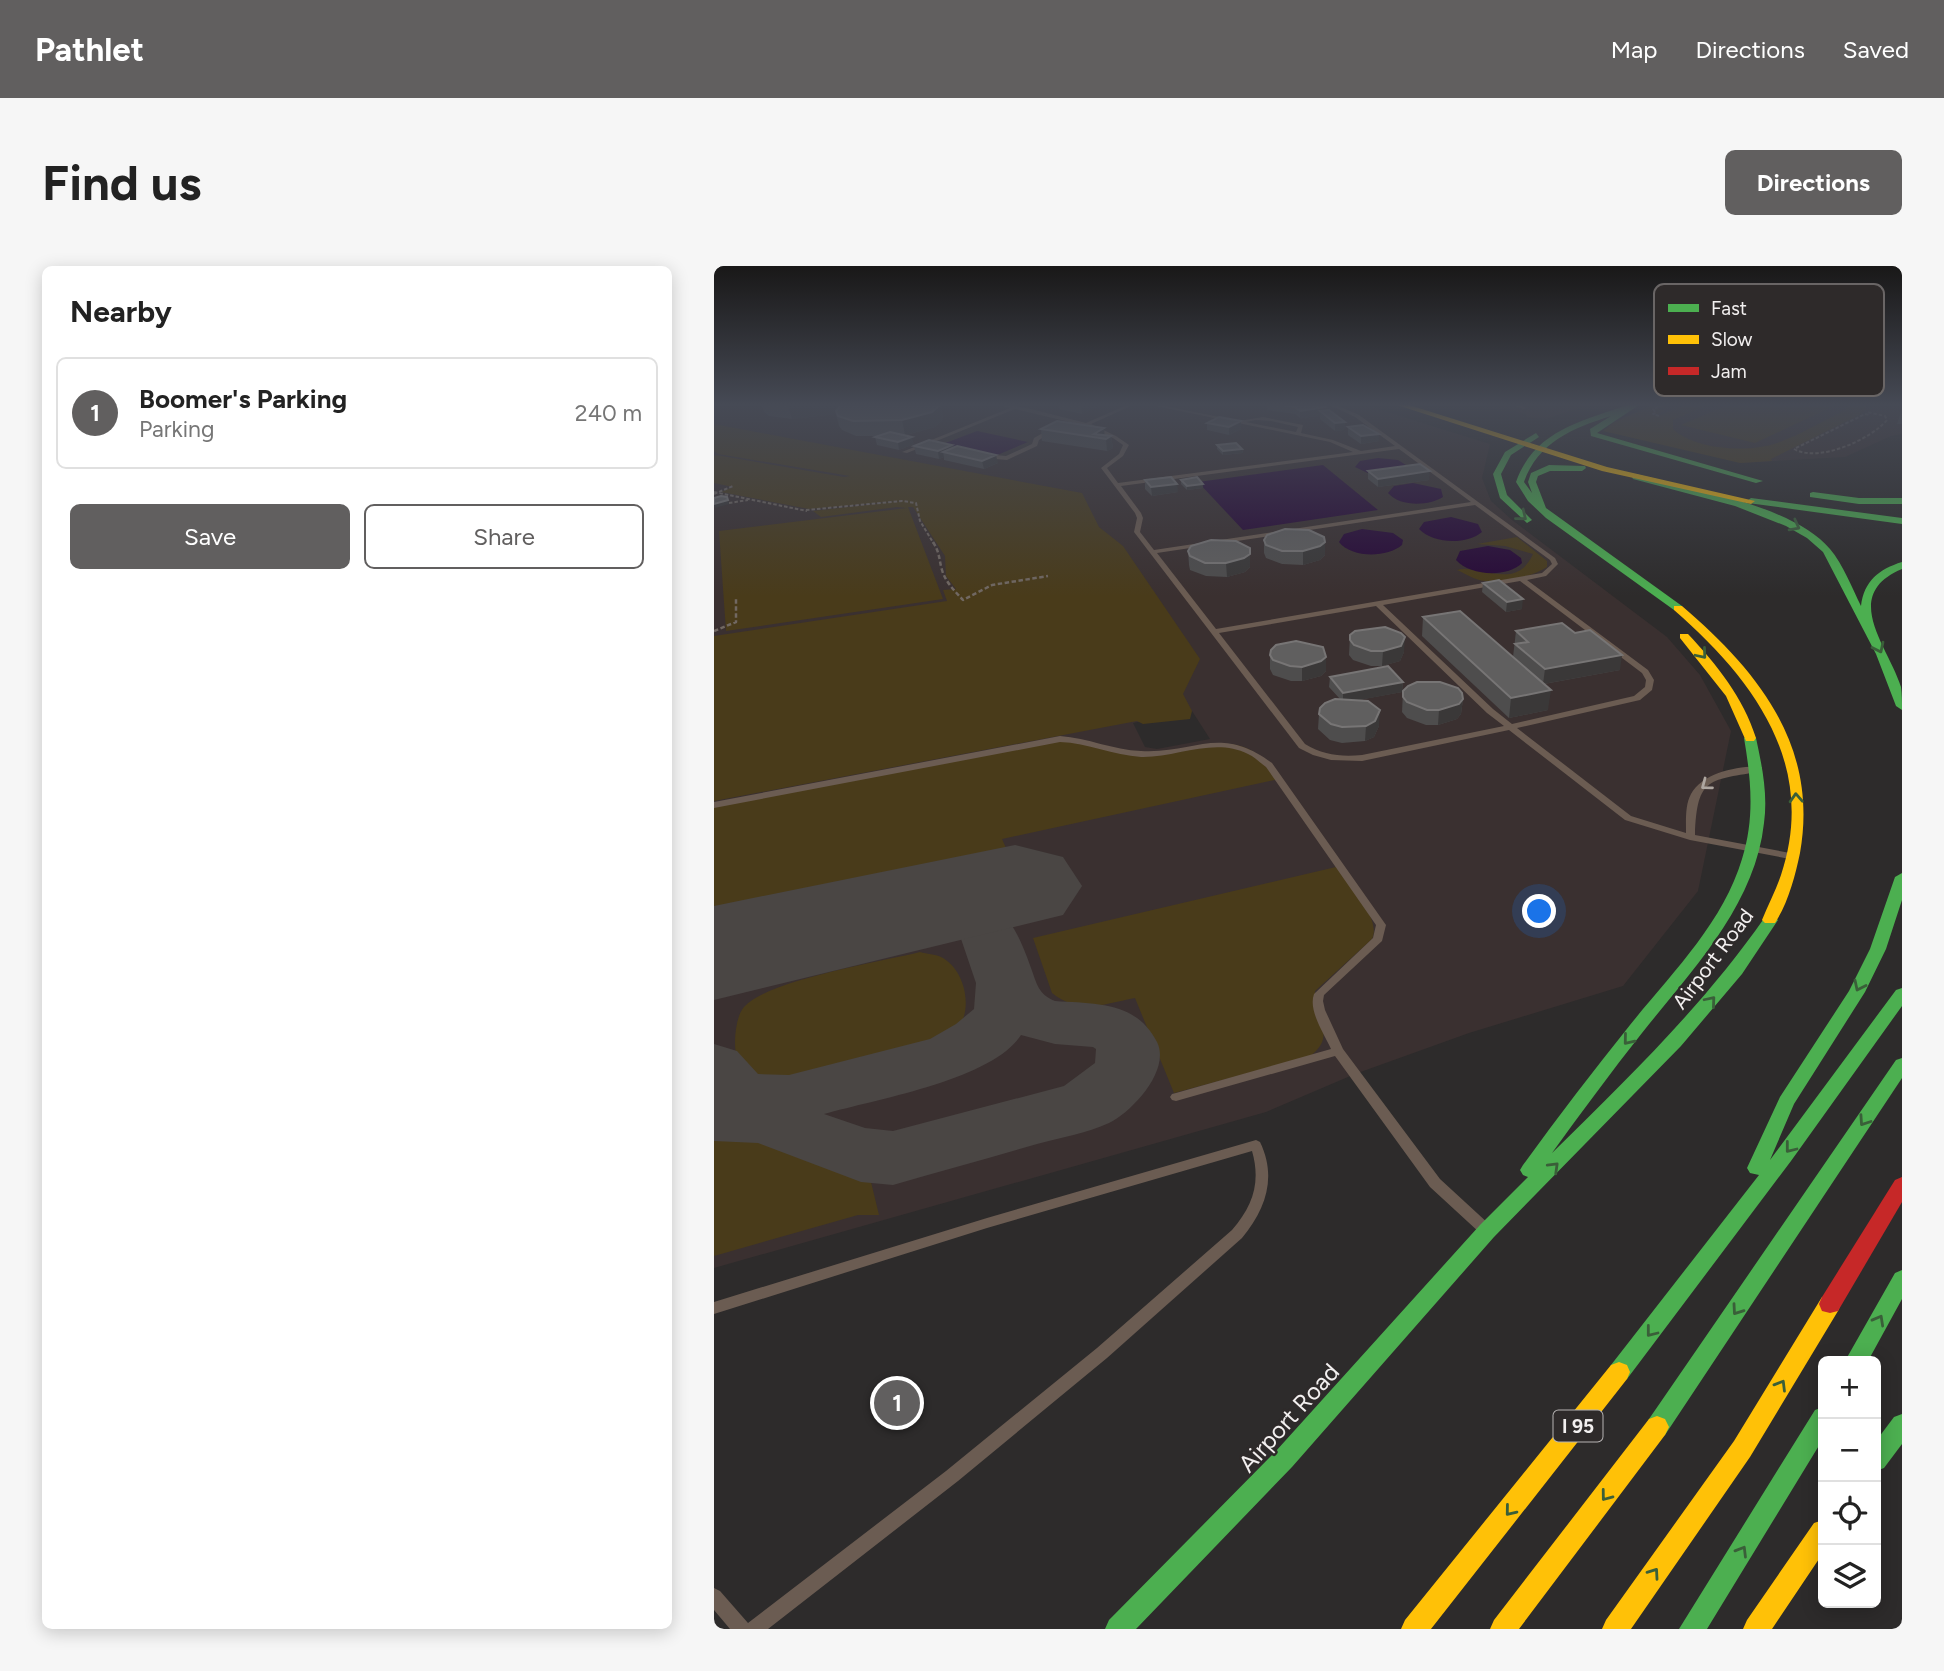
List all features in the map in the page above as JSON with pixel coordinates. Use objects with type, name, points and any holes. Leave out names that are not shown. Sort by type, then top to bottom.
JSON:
[{"type":"main road","points":[[1498,469],[1496,482],[1505,499],[1537,527],[1661,616]]},
{"type":"main road","name":"Airport Road","points":[[1118,1629],[1283,1459],[1487,1231],[1667,1053],[1727,982],[1769,922],[1786,883],[1793,856],[1797,808],[1794,773],[1779,725],[1753,682],[1732,656],[1693,620],[1542,510],[1525,492],[1520,478],[1522,469]]},
{"type":"main road","points":[[1542,510],[1532,482],[1536,473],[1554,469]]},
{"type":"main road","points":[[1586,469],[1608,470],[1762,512],[1806,532],[1827,551],[1882,653],[1902,706]]},
{"type":"main road","points":[[1696,469],[1778,485]]},
{"type":"main road","points":[[1720,469],[1759,481]]},
{"type":"main road","points":[[1636,477],[1763,503],[1902,521]]},
{"type":"main road","points":[[1795,490],[1902,521]]},
{"type":"main road","points":[[1813,495],[1868,501],[1902,501]]},
{"type":"main road","points":[[1867,626],[1865,597],[1869,586],[1885,572],[1902,565]]},
{"type":"main road","name":"Airport Road","points":[[1487,1231],[1580,1099],[1719,927],[1741,887],[1756,849],[1761,812],[1759,769],[1749,730],[1735,700],[1705,658],[1674,628]]},
{"type":"main road","points":[[1735,1218],[1786,1102],[1857,992],[1878,948],[1902,877]]},
{"type":"main road","name":"I 95","points":[[1414,1629],[1586,1417],[1813,1119],[1902,994]]},
{"type":"main road","points":[[1503,1629],[1641,1450],[1902,1064]]},
{"type":"main road","points":[[1615,1629],[1742,1449],[1902,1185]]},
{"type":"main road","points":[[1859,1356],[1902,1279]]},
{"type":"main road","points":[[1692,1629],[1822,1419]]},
{"type":"main road","points":[[1881,1453],[1902,1425]]},
{"type":"main road","points":[[1756,1629],[1818,1539]]},
{"type":"lane","points":[[1104,469],[1138,513],[1140,518],[1137,533],[1302,746],[1314,754],[1331,758],[1362,758],[1637,698],[1649,688],[1650,680],[1645,672],[1522,579]]},
{"type":"lane","points":[[1116,485],[1237,469]]},
{"type":"lane","points":[[1213,632],[1544,575],[1552,570],[1555,564],[1553,559],[1431,469]]},
{"type":"lane","points":[[1152,552],[1478,503]]},
{"type":"lane","points":[[1377,603],[1490,711],[1628,818],[1690,837],[1793,856]]},
{"type":"lane","points":[[714,805],[1060,739],[1084,741],[1141,754],[1207,744],[1246,748],[1269,765],[1381,925],[1378,939],[1326,985],[1317,1000],[1322,1019],[1339,1051],[1435,1183],[1487,1231]]},
{"type":"lane","points":[[1690,837],[1696,793],[1709,780],[1759,769]]},
{"type":"lane","points":[[1176,1097],[1339,1051]]},
{"type":"lane","points":[[714,1308],[986,1223],[1256,1145],[1262,1164],[1261,1194],[1248,1221],[1192,1275],[952,1476],[754,1629]]},
{"type":"lane","points":[[714,1597],[743,1629]]},
{"type":"path","points":[[714,493],[733,486]]},
{"type":"path","points":[[719,492],[818,514]]},
{"type":"path","points":[[729,503],[753,500]]},
{"type":"path","points":[[806,510],[902,501],[916,503],[920,521],[940,555],[941,568],[947,582],[963,600],[970,594],[993,587],[1048,576]]},
{"type":"path","points":[[714,631],[736,622],[736,597]]},
{"type":"shaded area","points":[[714,469],[1484,469],[1482,478],[1491,501],[1512,520],[1667,637],[1700,675],[1731,731],[1698,891],[1623,986],[1469,1033],[1355,1074],[1266,1112],[714,1268]],"holes":[[[1192,711],[1210,739],[1157,749],[1145,747],[1133,723]]]},
{"type":"shaded area","points":[[714,469],[795,469],[850,476],[806,469],[952,469],[1082,493],[1099,527],[1123,546],[1200,659],[1183,694],[1192,711],[1190,719],[1143,724],[1137,721],[714,801],[714,636],[947,601],[943,590],[956,589],[946,576],[945,556],[913,507],[908,507],[943,599],[726,631],[719,531],[907,508],[821,517],[813,511],[909,500],[809,509],[721,492],[733,487],[714,483]]},
{"type":"shaded area","points":[[1296,469],[1327,469],[1378,510],[1243,530],[1198,482]]},
{"type":"shaded area","points":[[1358,469],[1403,469],[1374,476]]},
{"type":"shaded area","points":[[1413,483],[1441,489],[1443,497],[1415,504],[1400,501],[1388,493],[1394,486]]},
{"type":"shaded area","points":[[1451,517],[1478,524],[1482,532],[1468,539],[1450,541],[1433,538],[1419,529],[1424,522]]},
{"type":"shaded area","points":[[1362,529],[1393,533],[1403,540],[1402,545],[1388,552],[1369,554],[1352,551],[1339,542],[1344,534]]},
{"type":"shaded area","points":[[1517,537],[1547,561],[1547,567],[1526,576],[1492,581],[1478,579],[1457,570],[1497,574],[1517,572],[1533,554],[1505,546],[1477,544]]},
{"type":"shaded area","points":[[1488,546],[1510,550],[1521,558],[1522,563],[1507,571],[1489,573],[1470,569],[1456,560],[1460,551]]},
{"type":"shaded area","points":[[1060,739],[1111,750],[1149,754],[1211,744],[1235,745],[1257,754],[1279,779],[1002,839],[1006,848],[714,912],[714,805]]},
{"type":"shaded area","points":[[1336,867],[1368,912],[1374,931],[1372,939],[1315,991],[1315,1002],[1324,1034],[1318,1049],[1309,1057],[1174,1093],[1135,998],[1092,1006],[1062,1000],[1052,993],[1033,938]]},
{"type":"shaded area","points":[[920,952],[939,956],[949,963],[961,980],[964,990],[966,1001],[962,1021],[954,1034],[940,1044],[787,1082],[760,1079],[748,1074],[740,1064],[735,1046],[737,1024],[744,1007],[757,997],[800,980]]},
{"type":"shaded area","points":[[734,1130],[871,1182],[879,1215],[858,1215],[714,1256],[714,1135]]},
{"type":"building","points":[[1427,469],[1430,471],[1378,479],[1368,471]]},
{"type":"building","points":[[1171,477],[1177,484],[1151,487],[1145,480]]},
{"type":"building","points":[[1197,477],[1203,484],[1187,486],[1181,480]]},
{"type":"building","points":[[727,497],[728,500],[714,504],[714,498]]},
{"type":"building","points":[[1285,529],[1309,530],[1324,537],[1325,542],[1303,551],[1282,551],[1266,545],[1264,540],[1267,535]]},
{"type":"building","points":[[1211,540],[1236,541],[1250,548],[1250,554],[1226,563],[1205,563],[1190,556],[1188,551],[1191,546]]},
{"type":"building","points":[[1499,580],[1523,599],[1507,602],[1483,583]]},
{"type":"building","points":[[1460,611],[1551,690],[1511,698],[1423,617]]},
{"type":"building","points":[[1562,623],[1575,633],[1590,630],[1622,655],[1545,669],[1515,644],[1528,642],[1516,631]]},
{"type":"building","points":[[1385,627],[1405,637],[1401,646],[1371,651],[1354,645],[1350,640],[1350,635],[1355,631]]},
{"type":"building","points":[[1296,641],[1323,647],[1326,657],[1302,667],[1273,660],[1271,650],[1276,645]]},
{"type":"building","points":[[1388,666],[1403,682],[1343,693],[1330,677]]},
{"type":"building","points":[[1417,682],[1440,682],[1458,688],[1463,699],[1459,704],[1439,710],[1427,710],[1407,702],[1403,697],[1403,691]]},
{"type":"building","points":[[1335,699],[1368,701],[1380,710],[1375,721],[1366,726],[1342,727],[1331,724],[1319,714],[1325,703]]},
{"type":"taxiway","points":[[789,1099],[948,1057],[978,1040],[1003,1014],[1006,983],[986,927],[978,918],[968,912],[942,908],[889,914]]},
{"type":"taxiway","points":[[719,1117],[763,1118],[861,1155],[893,1158],[1084,1106],[1105,1093],[1117,1081],[1126,1067],[1128,1047],[1116,1031],[1095,1025],[1055,1022],[1035,1017],[1022,1010],[1007,992]]},
{"type":"taxiway","points":[[714,1067],[736,1092],[755,1098],[789,1099]]},
{"type":"taxiway","points":[[736,1113],[789,1099]]},
{"type":"runway","points":[[714,953],[1015,886]]},
{"type":"traffic: fast","points":[[1500,469],[1497,474],[1503,496],[1527,520]]},
{"type":"traffic: fast","points":[[1525,469],[1520,482],[1531,499],[1549,516],[1678,608]]},
{"type":"traffic: fast","points":[[1542,510],[1532,482],[1534,475],[1548,469]]},
{"type":"traffic: fast","points":[[1714,469],[1759,481]]},
{"type":"traffic: fast","points":[[1636,477],[1765,513],[1811,536],[1827,551],[1882,654],[1902,706]]},
{"type":"traffic: fast","points":[[1813,495],[1859,501],[1902,501]]},
{"type":"traffic: fast","points":[[1751,501],[1902,521]]},
{"type":"traffic: fast","points":[[1867,626],[1867,604],[1871,587],[1881,575],[1902,565]]},
{"type":"traffic: fast","points":[[1530,1170],[1611,1061],[1692,960],[1735,895],[1749,860],[1758,823],[1758,782],[1750,738]]},
{"type":"traffic: fast","points":[[1757,1168],[1786,1102],[1857,992],[1878,949],[1902,877]]},
{"type":"traffic: fast","points":[[1118,1629],[1284,1459],[1487,1231],[1675,1042],[1736,970],[1770,920]]},
{"type":"traffic: fast","points":[[1619,1372],[1784,1156],[1902,994]]},
{"type":"traffic: fast","points":[[1657,1427],[1902,1064]]},
{"type":"traffic: fast","points":[[1859,1356],[1902,1279]]},
{"type":"traffic: fast","points":[[1692,1629],[1822,1419]]},
{"type":"traffic: fast","points":[[1881,1453],[1902,1425]]},
{"type":"traffic: slow","points":[[1604,469],[1751,501]]},
{"type":"traffic: slow","points":[[1678,608],[1714,639],[1744,673],[1769,709],[1786,747],[1796,787],[1797,829],[1789,874],[1770,920]]},
{"type":"traffic: slow","points":[[1684,636],[1732,696],[1750,738]]},
{"type":"traffic: slow","points":[[1615,1629],[1742,1449],[1830,1304]]},
{"type":"traffic: slow","points":[[1414,1629],[1619,1372]]},
{"type":"traffic: slow","points":[[1503,1629],[1657,1427]]},
{"type":"traffic: slow","points":[[1756,1629],[1818,1539]]},
{"type":"traffic: jam","points":[[1830,1304],[1902,1185]]},
{"type":"place","name":"Boomer's Parking","points":[[897,1403]]}]
